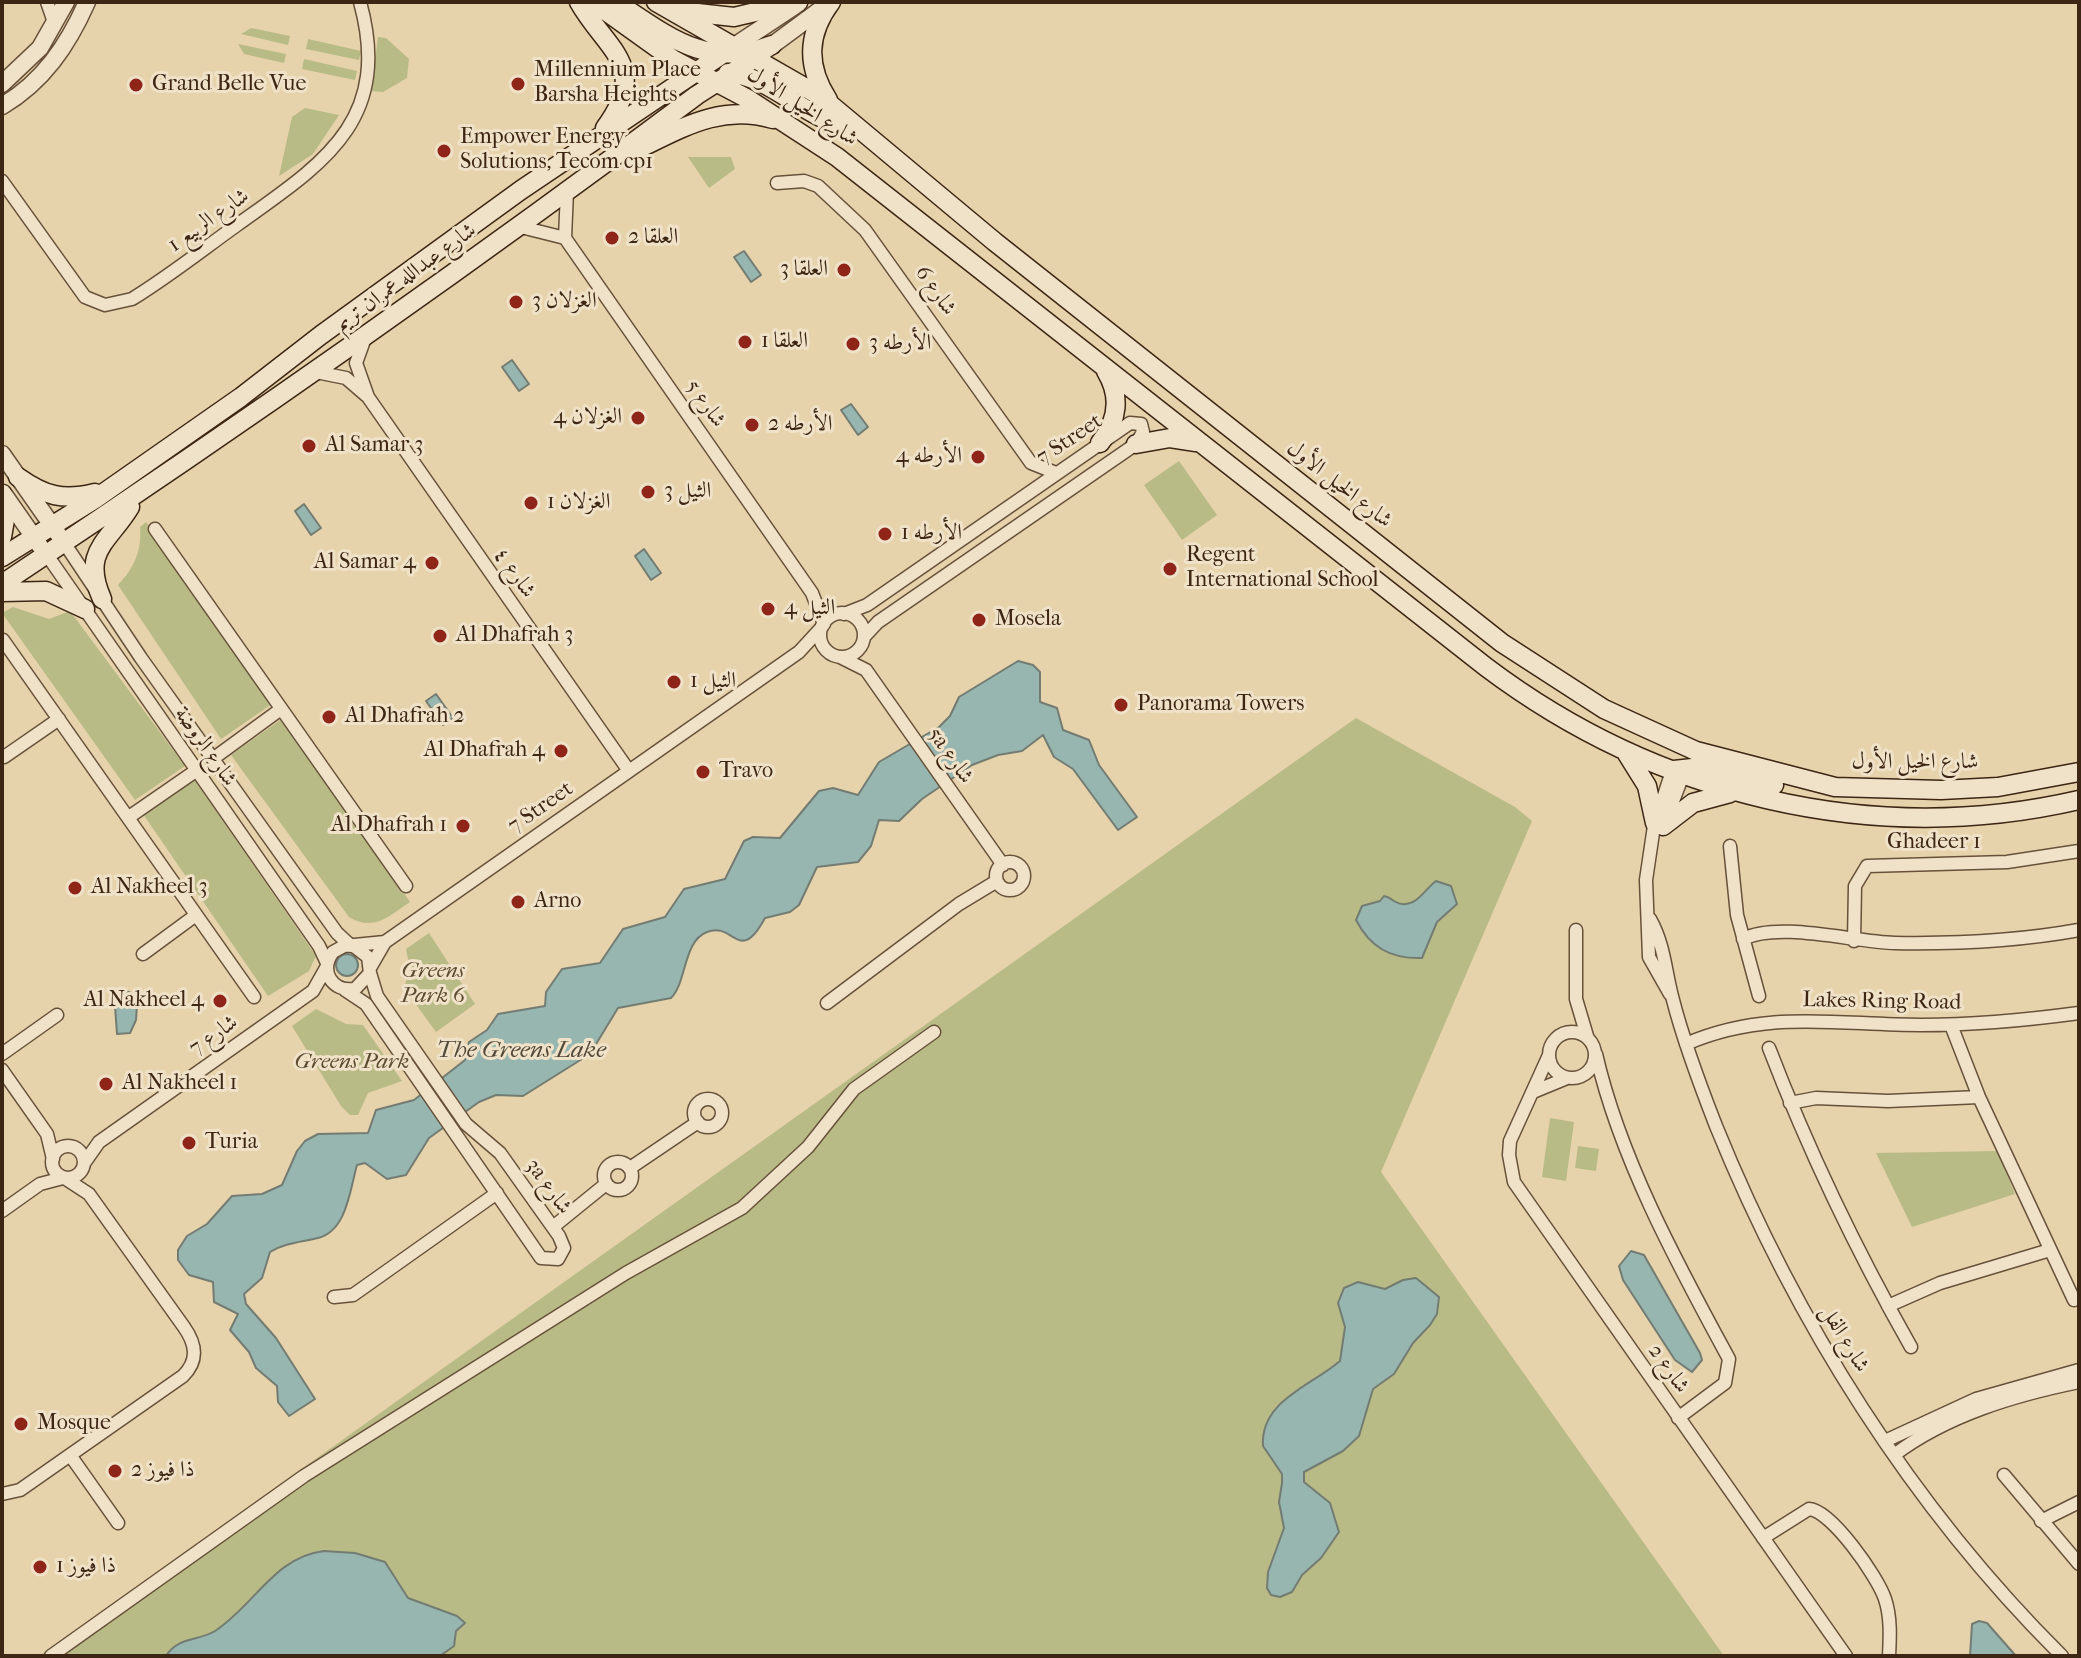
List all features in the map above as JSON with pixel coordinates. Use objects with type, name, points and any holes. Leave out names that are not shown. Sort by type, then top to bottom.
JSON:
[{"type":"main road","points":[[579,2],[613,45],[623,71],[620,102],[598,136]]},
{"type":"main road","name":"شارع الخيل الأول","points":[[593,2],[837,157],[1511,686],[1562,719],[1628,754],[1677,761],[1706,754],[1826,784],[1883,791],[1998,787],[2079,772]]},
{"type":"main road","points":[[616,2],[692,48],[739,54],[772,45]]},
{"type":"main road","points":[[658,3],[725,17],[751,15],[799,2]]},
{"type":"main road","points":[[831,2],[815,27],[811,54],[818,81],[831,106]]},
{"type":"main road","name":"شارع الخيل الأول","points":[[658,3],[831,106],[1502,643],[1677,761],[1744,794],[1820,811],[1912,818],[1996,814],[2079,800]]},
{"type":"main road","name":"شارع عبدالله عمران تريم","points":[[2,584],[136,497],[365,338],[609,158],[739,54]]},
{"type":"main road","name":"شارع عبدالله عمران تريم","points":[[2,557],[109,489],[598,136],[676,83],[711,75],[739,54]]},
{"type":"main road","points":[[711,75],[769,87]]},
{"type":"main road","points":[[748,99],[743,89],[747,82],[769,87],[827,121],[856,128]]},
{"type":"main road","points":[[609,158],[637,149],[680,126],[715,116],[750,115],[785,123]]},
{"type":"main road","points":[[1100,443],[1111,427],[1116,409],[1112,381],[1102,365]]},
{"type":"main road","points":[[1136,444],[1170,438],[1202,444]]},
{"type":"main road","points":[[18,477],[43,493],[64,499],[109,489]]},
{"type":"main road","points":[[2,493],[6,514],[2,537]]},
{"type":"main road","points":[[102,599],[95,578],[96,554],[136,497]]},
{"type":"main road","points":[[2,592],[46,591],[85,609]]},
{"type":"main road","points":[[1628,754],[1647,786],[1657,829],[1685,807],[1703,799],[1744,794]]},
{"type":"main road","points":[[1677,761],[1797,788],[1826,784]]},
{"type":"street","points":[[47,2],[55,25]]},
{"type":"street","points":[[2,84],[30,59],[55,25],[66,2]]},
{"type":"street","points":[[2,106],[22,94],[51,66],[87,2]]},
{"type":"street","name":"شارع الربيع 1","points":[[2,181],[85,297],[105,305],[132,299],[295,185],[339,143],[359,106],[368,71],[368,36],[360,2]]},
{"type":"street","name":"شارع عبدالله عمران تريم","points":[[739,54],[799,2]]},
{"type":"street","points":[[772,45],[831,2]]},
{"type":"street","name":"شارع 6","points":[[777,183],[804,181],[818,186],[865,230],[1031,463]]},
{"type":"street","points":[[517,226],[565,238],[567,188]]},
{"type":"street","name":"شارع 5","points":[[565,238],[812,593],[823,626]]},
{"type":"street","name":"شارع ٤","points":[[365,338],[356,363],[368,397]]},
{"type":"street","name":"شارع ٤","points":[[316,372],[346,378],[368,397],[629,771]]},
{"type":"street","name":"7 Street","points":[[842,614],[867,605],[1133,421],[1143,428],[1136,444],[878,622],[864,639]]},
{"type":"street","points":[[2,454],[65,544]]},
{"type":"street","points":[[1030,491],[1031,463],[1056,473]]},
{"type":"street","points":[[2,493],[47,555]]},
{"type":"street","points":[[155,529],[406,886]]},
{"type":"street","name":"شارع الروضة","points":[[65,544],[337,933],[353,946]]},
{"type":"street","name":"شارع الروضة","points":[[47,555],[319,946],[326,966]]},
{"type":"street","name":"شارع 5","points":[[812,593],[842,614]]},
{"type":"street","points":[[799,652],[837,656],[857,651],[864,639],[857,619],[842,614],[823,626],[824,647],[837,656]]},
{"type":"street","name":"7 Street","points":[[385,942],[799,652],[823,626]]},
{"type":"street","name":"5a شارع","points":[[864,639],[866,670]]},
{"type":"street","points":[[3,640],[254,997]]},
{"type":"street","name":"5a شارع","points":[[837,656],[866,670],[1003,865]]},
{"type":"street","points":[[214,758],[281,709]]},
{"type":"street","points":[[4,757],[59,719]]},
{"type":"street","name":"شارع الفل","points":[[1677,761],[1646,880],[1650,919],[1649,957],[1672,997],[1715,1124],[1759,1225],[1811,1323],[1894,1455],[1978,1562],[2062,1656]]},
{"type":"street","points":[[129,817],[197,770]]},
{"type":"street","points":[[1730,846],[1734,898],[1759,996]]},
{"type":"street","name":"Ghadeer 1","points":[[1854,941],[1855,886],[1867,866],[2007,862],[2079,851]]},
{"type":"street","points":[[1012,862],[1020,866],[1024,880],[1014,890],[1004,889],[997,881],[997,872],[1003,865],[1012,862]]},
{"type":"street","points":[[827,1003],[959,904],[997,881]]},
{"type":"street","points":[[143,954],[196,915]]},
{"type":"street","name":"شارع 2","points":[[1576,930],[1576,999],[1609,1099],[1661,1225],[1729,1359],[1725,1383],[1678,1418]]},
{"type":"street","points":[[1743,939],[1772,931],[1854,941],[1953,944],[2079,930]]},
{"type":"street","points":[[385,942],[360,986],[342,989],[330,980],[326,966],[338,948],[385,942]]},
{"type":"street","points":[[353,946],[368,957],[370,970]]},
{"type":"street","name":"شارع 7","points":[[84,1165],[99,1142],[313,991],[326,966]]},
{"type":"street","name":"3a شارع","points":[[370,970],[377,996],[427,1081]]},
{"type":"street","name":"شارع 7","points":[[313,991],[342,989]]},
{"type":"street","name":"3a شارع","points":[[342,989],[366,1004],[427,1081],[461,1128],[480,1167],[537,1253],[547,1261],[558,1259],[564,1248],[500,1153],[461,1128]]},
{"type":"street","name":"شارع 2","points":[[1576,999],[1563,1033],[1556,1039],[1510,1141],[1510,1169],[1514,1182],[1846,1656]]},
{"type":"street","name":"Lakes Ring Road","points":[[1686,1044],[1735,1027],[1777,1020],[1951,1025],[2079,1013]]},
{"type":"street","points":[[2,1054],[57,1015]]},
{"type":"street","points":[[1951,1025],[1979,1097],[2074,1300]]},
{"type":"street","points":[[1563,1033],[1571,1031],[1587,1036]]},
{"type":"street","points":[[51,1656],[304,1476],[626,1273],[742,1208],[808,1147],[854,1089],[934,1032]]},
{"type":"street","points":[[1769,1048],[1837,1209],[1911,1347]]},
{"type":"street","points":[[1533,1092],[1591,1069],[1596,1054]]},
{"type":"street","points":[[1549,1055],[1554,1070],[1609,1099]]},
{"type":"street","points":[[2,1070],[47,1134],[53,1161],[64,1178],[89,1194],[188,1333],[195,1352],[192,1365],[183,1376],[20,1490],[2,1494]]},
{"type":"street","points":[[1790,1103],[1816,1098],[1888,1101],[1979,1097]]},
{"type":"street","points":[[630,1168],[698,1122]]},
{"type":"street","points":[[47,1134],[72,1147],[84,1165],[89,1194]]},
{"type":"street","name":"شارع 7","points":[[72,1147],[99,1142]]},
{"type":"street","points":[[40,1184],[59,1149],[72,1147]]},
{"type":"street","points":[[480,1167],[486,1154],[500,1153]]},
{"type":"street","points":[[619,1162],[630,1168],[632,1177],[626,1188],[618,1191],[606,1184],[605,1172],[610,1165],[619,1162]]},
{"type":"street","points":[[2,1211],[40,1184],[77,1176],[84,1165]]},
{"type":"street","points":[[551,1225],[606,1184]]},
{"type":"street","points":[[334,1297],[353,1295],[499,1196]]},
{"type":"street","points":[[1888,1306],[1950,1279],[2050,1250]]},
{"type":"street","points":[[1885,1441],[1976,1399],[2079,1370]]},
{"type":"street","points":[[1894,1455],[1924,1434],[1978,1411],[2079,1382]]},
{"type":"street","points":[[70,1455],[118,1523]]},
{"type":"street","points":[[2004,1475],[2079,1564]]},
{"type":"street","points":[[2041,1521],[2079,1502]]},
{"type":"street","points":[[1763,1538],[1802,1512],[1823,1512],[1882,1590],[1890,1621],[1889,1651],[1879,1656]]},
{"type":"green space","points":[[251,28],[290,36],[288,45],[241,34]]},
{"type":"green space","points":[[378,37],[386,38],[409,59],[407,78],[383,92],[371,91]]},
{"type":"green space","points":[[308,39],[361,51],[359,60],[306,49]]},
{"type":"green space","points":[[238,44],[286,54],[284,63],[244,54]]},
{"type":"green space","points":[[304,59],[357,71],[355,80],[302,69]]},
{"type":"green space","points":[[305,108],[339,115],[313,154],[279,176],[292,117]]},
{"type":"green space","points":[[688,157],[731,157],[735,169],[709,188]]},
{"type":"green space","points":[[1179,461],[1217,515],[1182,540],[1144,485]]},
{"type":"green space","points":[[146,522],[272,704],[221,739],[118,585],[136,559],[140,527]]},
{"type":"green space","points":[[13,607],[49,619],[70,611],[185,766],[135,800],[2,613]]},
{"type":"green space","points":[[283,718],[410,902],[388,917],[366,923],[349,917],[231,755]]},
{"type":"green space","points":[[1356,718],[1515,807],[1532,821],[1381,1172],[1724,1656],[39,1656]]},
{"type":"green space","points":[[194,779],[316,956],[309,971],[268,996],[143,814]]},
{"type":"green space","name":"Greens Park 6","points":[[429,933],[475,1004],[436,1032],[404,988],[410,969],[406,949]]},
{"type":"green space","name":"Greens Park","points":[[316,1009],[346,1024],[363,1025],[402,1081],[368,1093],[358,1115],[350,1115],[341,1106],[292,1026]]},
{"type":"green space","points":[[1550,1118],[1574,1122],[1566,1181],[1542,1177]]},
{"type":"green space","points":[[1578,1146],[1599,1149],[1596,1171],[1575,1168]]},
{"type":"green space","points":[[1997,1151],[2015,1194],[1912,1227],[1876,1153]]},
{"type":"water","points":[[744,251],[761,275],[751,282],[734,257]]},
{"type":"water","points":[[512,360],[529,384],[519,391],[502,367]]},
{"type":"water","points":[[851,404],[868,427],[858,435],[841,410]]},
{"type":"water","points":[[304,504],[321,528],[311,535],[295,511]]},
{"type":"water","points":[[644,549],[661,573],[651,580],[635,556]]},
{"type":"water","name":"The Greens Lake","points":[[1018,661],[1033,665],[1040,672],[1040,702],[1057,708],[1063,730],[1089,740],[1099,765],[1137,817],[1118,830],[1073,769],[1054,757],[1043,735],[1022,751],[998,755],[972,765],[922,799],[899,821],[879,820],[871,846],[858,862],[817,867],[799,905],[790,912],[765,918],[749,939],[742,941],[716,930],[699,937],[689,953],[680,982],[671,998],[618,1008],[590,1054],[523,1096],[496,1095],[479,1102],[429,1138],[406,1175],[387,1179],[365,1163],[357,1165],[346,1208],[335,1227],[318,1238],[270,1252],[262,1278],[244,1294],[246,1304],[276,1338],[315,1399],[289,1416],[278,1402],[277,1386],[256,1368],[249,1352],[230,1330],[238,1314],[214,1302],[213,1282],[189,1275],[178,1260],[178,1250],[187,1236],[207,1224],[232,1196],[262,1194],[282,1185],[297,1151],[305,1141],[318,1134],[368,1133],[376,1110],[414,1100],[465,1060],[469,1042],[487,1030],[498,1014],[545,1006],[546,992],[562,969],[600,963],[623,929],[665,917],[684,889],[725,879],[744,841],[753,837],[780,838],[819,791],[833,788],[858,795],[879,762],[939,727],[950,716],[959,697]]},
{"type":"water","points":[[436,694],[453,718],[443,725],[426,701]]},
{"type":"water","points":[[1436,881],[1451,886],[1457,904],[1437,922],[1422,958],[1382,950],[1356,920],[1362,906],[1380,901],[1384,896],[1407,904]]},
{"type":"water","points":[[347,954],[355,957],[358,965],[355,973],[347,976],[339,973],[336,965],[339,957]]},
{"type":"water","points":[[114,992],[133,994],[131,1000],[137,1005],[136,1020],[130,1033],[117,1034]]},
{"type":"water","points":[[1631,1251],[1644,1255],[1700,1353],[1702,1360],[1692,1372],[1675,1360],[1623,1280],[1619,1266]]},
{"type":"water","points":[[1416,1278],[1439,1297],[1437,1314],[1413,1343],[1394,1374],[1373,1389],[1359,1436],[1343,1451],[1304,1472],[1304,1482],[1330,1503],[1339,1532],[1321,1558],[1302,1575],[1292,1592],[1280,1597],[1271,1595],[1267,1588],[1268,1572],[1284,1528],[1279,1502],[1282,1474],[1263,1446],[1264,1430],[1278,1406],[1340,1361],[1345,1327],[1338,1303],[1344,1288],[1358,1282],[1385,1289],[1403,1280]]},
{"type":"water","points":[[324,1551],[355,1553],[385,1562],[408,1598],[457,1616],[465,1623],[456,1631],[454,1646],[440,1656],[166,1656],[176,1645],[215,1631],[292,1562]]},
{"type":"water","points":[[1979,1621],[1987,1623],[2016,1656],[1970,1656],[1972,1624]]},
{"type":"place","name":"Millennium Place Barsha Heights","points":[[518,84]]},
{"type":"place","name":"Grand Belle Vue","points":[[136,85]]},
{"type":"place","name":"Empower Energy Solutions, Tecom cp1","points":[[444,151]]},
{"type":"place","name":"العلقا 2","points":[[612,238]]},
{"type":"place","name":"العلقا 3","points":[[844,270]]},
{"type":"place","name":"الغزلان 3","points":[[516,302]]},
{"type":"place","name":"العلقا 1","points":[[745,342]]},
{"type":"place","name":"الأرطه 3","points":[[853,344]]},
{"type":"place","name":"الغزلان 4","points":[[638,418]]},
{"type":"place","name":"الأرطه 2","points":[[752,425]]},
{"type":"place","name":"Al Samar 3","points":[[309,446]]},
{"type":"place","name":"الأرطه 4","points":[[978,457]]},
{"type":"place","name":"الثيل 3","points":[[648,492]]},
{"type":"place","name":"الغزلان 1","points":[[531,503]]},
{"type":"place","name":"الأرطه 1","points":[[885,534]]},
{"type":"place","name":"Al Samar 4","points":[[432,563]]},
{"type":"place","name":"Regent International School","points":[[1170,569]]},
{"type":"place","name":"الثيل 4","points":[[768,609]]},
{"type":"place","name":"Mosela","points":[[979,620]]},
{"type":"place","name":"Al Dhafrah 3","points":[[440,636]]},
{"type":"place","name":"الثيل 1","points":[[674,682]]},
{"type":"place","name":"Panorama Towers","points":[[1121,705]]},
{"type":"place","name":"Al Dhafrah 2","points":[[329,717]]},
{"type":"place","name":"Al Dhafrah 4","points":[[561,751]]},
{"type":"place","name":"Travo","points":[[703,772]]},
{"type":"place","name":"Al Dhafrah 1","points":[[463,826]]},
{"type":"place","name":"Al Nakheel 3","points":[[75,888]]},
{"type":"place","name":"Arno","points":[[518,902]]},
{"type":"place","name":"Al Nakheel 4","points":[[220,1001]]},
{"type":"place","name":"Al Nakheel 1","points":[[106,1084]]},
{"type":"place","name":"Turia","points":[[189,1143]]},
{"type":"place","name":"Mosque","points":[[21,1424]]},
{"type":"place","name":"ذا فيوز 2","points":[[115,1471]]},
{"type":"place","name":"ذا فيوز 1","points":[[40,1567]]}]
